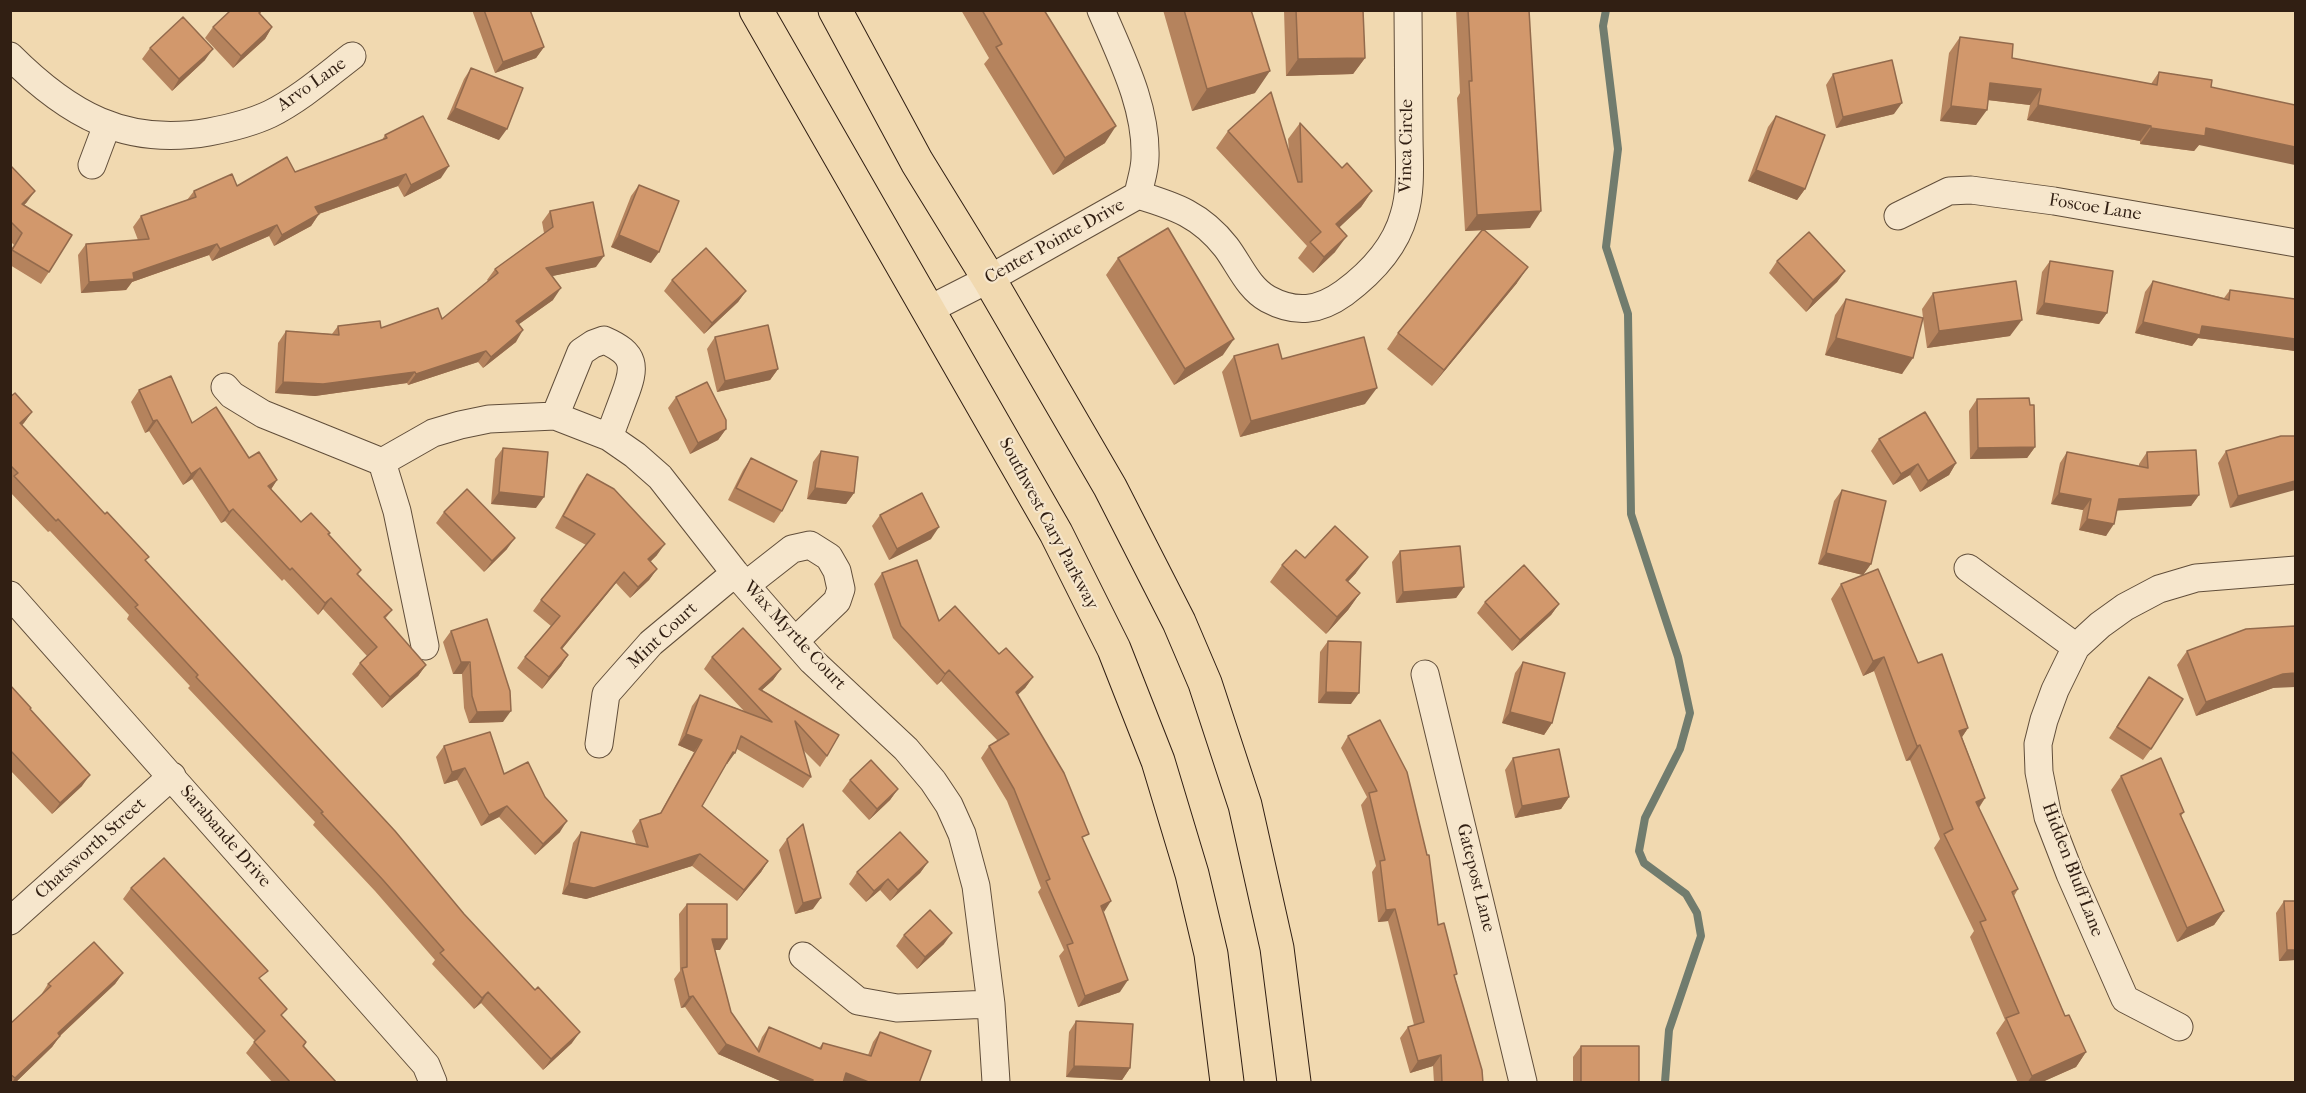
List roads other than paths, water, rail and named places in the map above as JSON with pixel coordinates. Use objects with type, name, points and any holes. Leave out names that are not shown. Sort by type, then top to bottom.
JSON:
[{"type":"main road","name":"Southwest Cary Parkway","points":[[756,10],[1056,533],[1114,649],[1158,761],[1189,862],[1211,954],[1227,1083]]},
{"type":"main road","points":[[835,10],[917,162],[989,279],[1115,496],[1179,622],[1205,683],[1245,805],[1277,948],[1294,1083]]},
{"type":"street","name":"Center Pointe Drive","points":[[928,310],[989,279],[1138,195],[1145,160],[1143,124],[1129,78],[1101,10]]},
{"type":"street","name":"Vinca Circle","points":[[1138,195],[1174,206],[1198,218],[1225,246],[1249,282],[1266,298],[1290,309],[1315,307],[1336,299],[1375,267],[1393,243],[1405,214],[1409,174],[1408,10]]},
{"type":"street","name":"Arvo Lane","points":[[10,56],[56,98],[78,112],[130,132],[156,135],[196,134],[231,128],[269,114],[301,95],[352,56]]},
{"type":"street","points":[[92,165],[107,125]]},
{"type":"street","name":"Foscoe Lane","points":[[1898,216],[1948,191],[1971,190],[2054,201],[2295,243]]},
{"type":"street","points":[[555,416],[581,352],[604,340],[618,346],[630,358],[633,375],[609,437]]},
{"type":"street","points":[[225,387],[232,395],[262,414],[382,462],[397,511],[425,646]]},
{"type":"street","name":"Wax Myrtle Court","points":[[382,462],[433,433],[460,425],[489,418],[555,416],[609,437],[635,455],[660,477],[741,579],[812,661],[906,749],[933,781],[949,806],[962,834],[976,886],[991,1004],[996,1083]]},
{"type":"street","name":"Mint Court","points":[[599,744],[606,694],[651,643],[741,579],[792,549],[810,545],[829,557],[837,571],[841,589],[837,601],[795,641]]},
{"type":"street","points":[[1968,568],[2076,647]]},
{"type":"street","name":"Hidden Bluff Lane","points":[[2179,1027],[2125,999],[2070,874],[2048,817],[2039,772],[2038,744],[2044,720],[2076,647],[2125,608],[2159,589],[2196,578],[2295,570]]},
{"type":"street","name":"Sarabande Drive","points":[[10,595],[426,1065],[433,1083]]},
{"type":"street","name":"Gatepost Lane","points":[[1425,674],[1523,1083]]},
{"type":"street","name":"Chatsworth Street","points":[[10,921],[172,776]]},
{"type":"street","points":[[803,956],[858,1001],[897,1008],[991,1004]]},
{"type":"waterway","points":[[1606,10],[1603,26],[1618,149],[1606,247],[1628,314],[1631,514],[1678,657],[1690,713],[1680,749],[1645,818],[1639,851],[1644,863],[1686,894],[1697,913],[1701,936],[1669,1030],[1665,1082]]}]
